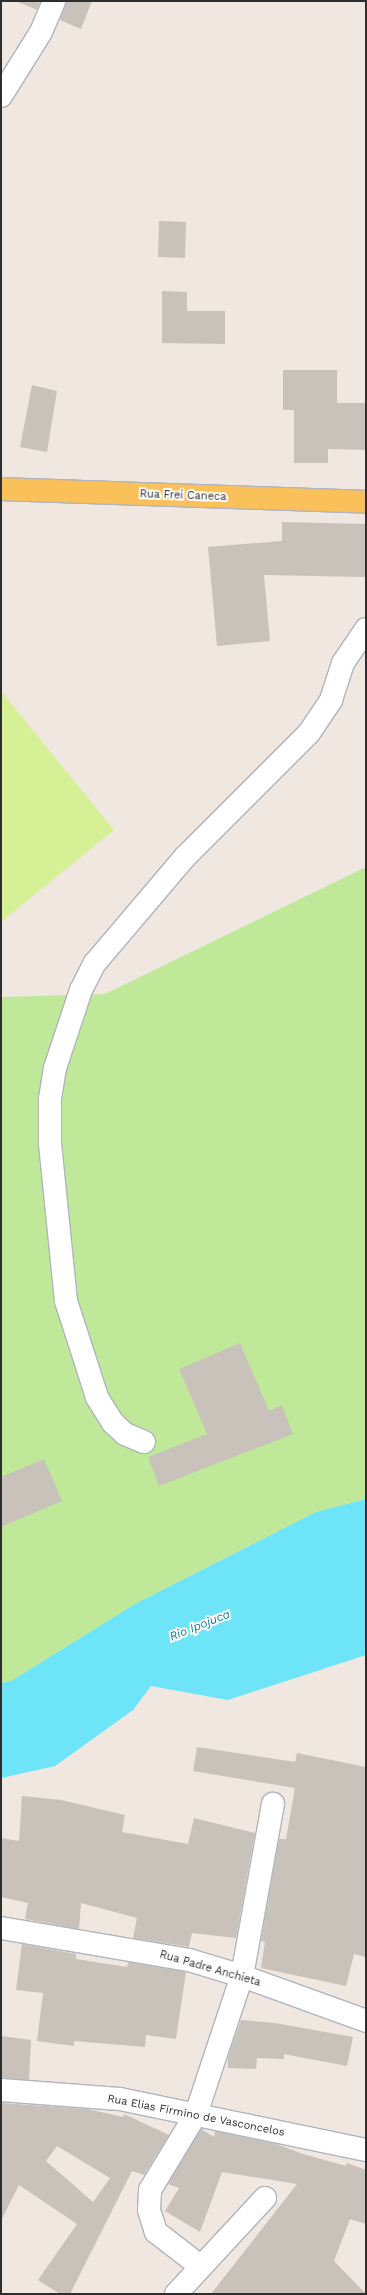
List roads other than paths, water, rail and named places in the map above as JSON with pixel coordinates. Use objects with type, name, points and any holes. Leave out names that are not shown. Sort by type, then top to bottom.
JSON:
[{"type":"main road","name":"Rua Frei Caneca","points":[[1,489],[366,502]]},
{"type":"street","points":[[1,96],[41,32],[54,1]]},
{"type":"street","points":[[144,1442],[125,1434],[117,1426],[97,1397],[66,1301],[50,1143],[50,1099],[55,1068],[81,990],[95,963],[185,857],[309,733],[331,700],[344,663],[366,629]]},
{"type":"street","points":[[200,2266],[156,2232],[149,2210],[150,2190],[196,2114],[242,1976],[273,1804]]},
{"type":"street","name":"Rua Padre Anchieta","points":[[1,1928],[145,1951],[242,1976],[366,2021]]},
{"type":"street","name":"Rua Elias Firmino de Vasconcelos","points":[[1,2090],[120,2099],[366,2150]]},
{"type":"street","points":[[176,2294],[200,2266],[265,2198]]},
{"type":"water","name":"Rio Ipojuca","points":[[366,1499],[366,1655],[228,1700],[151,1686],[133,1710],[55,1766],[1,1778],[1,1683],[11,1681],[135,1604],[316,1512]]}]
